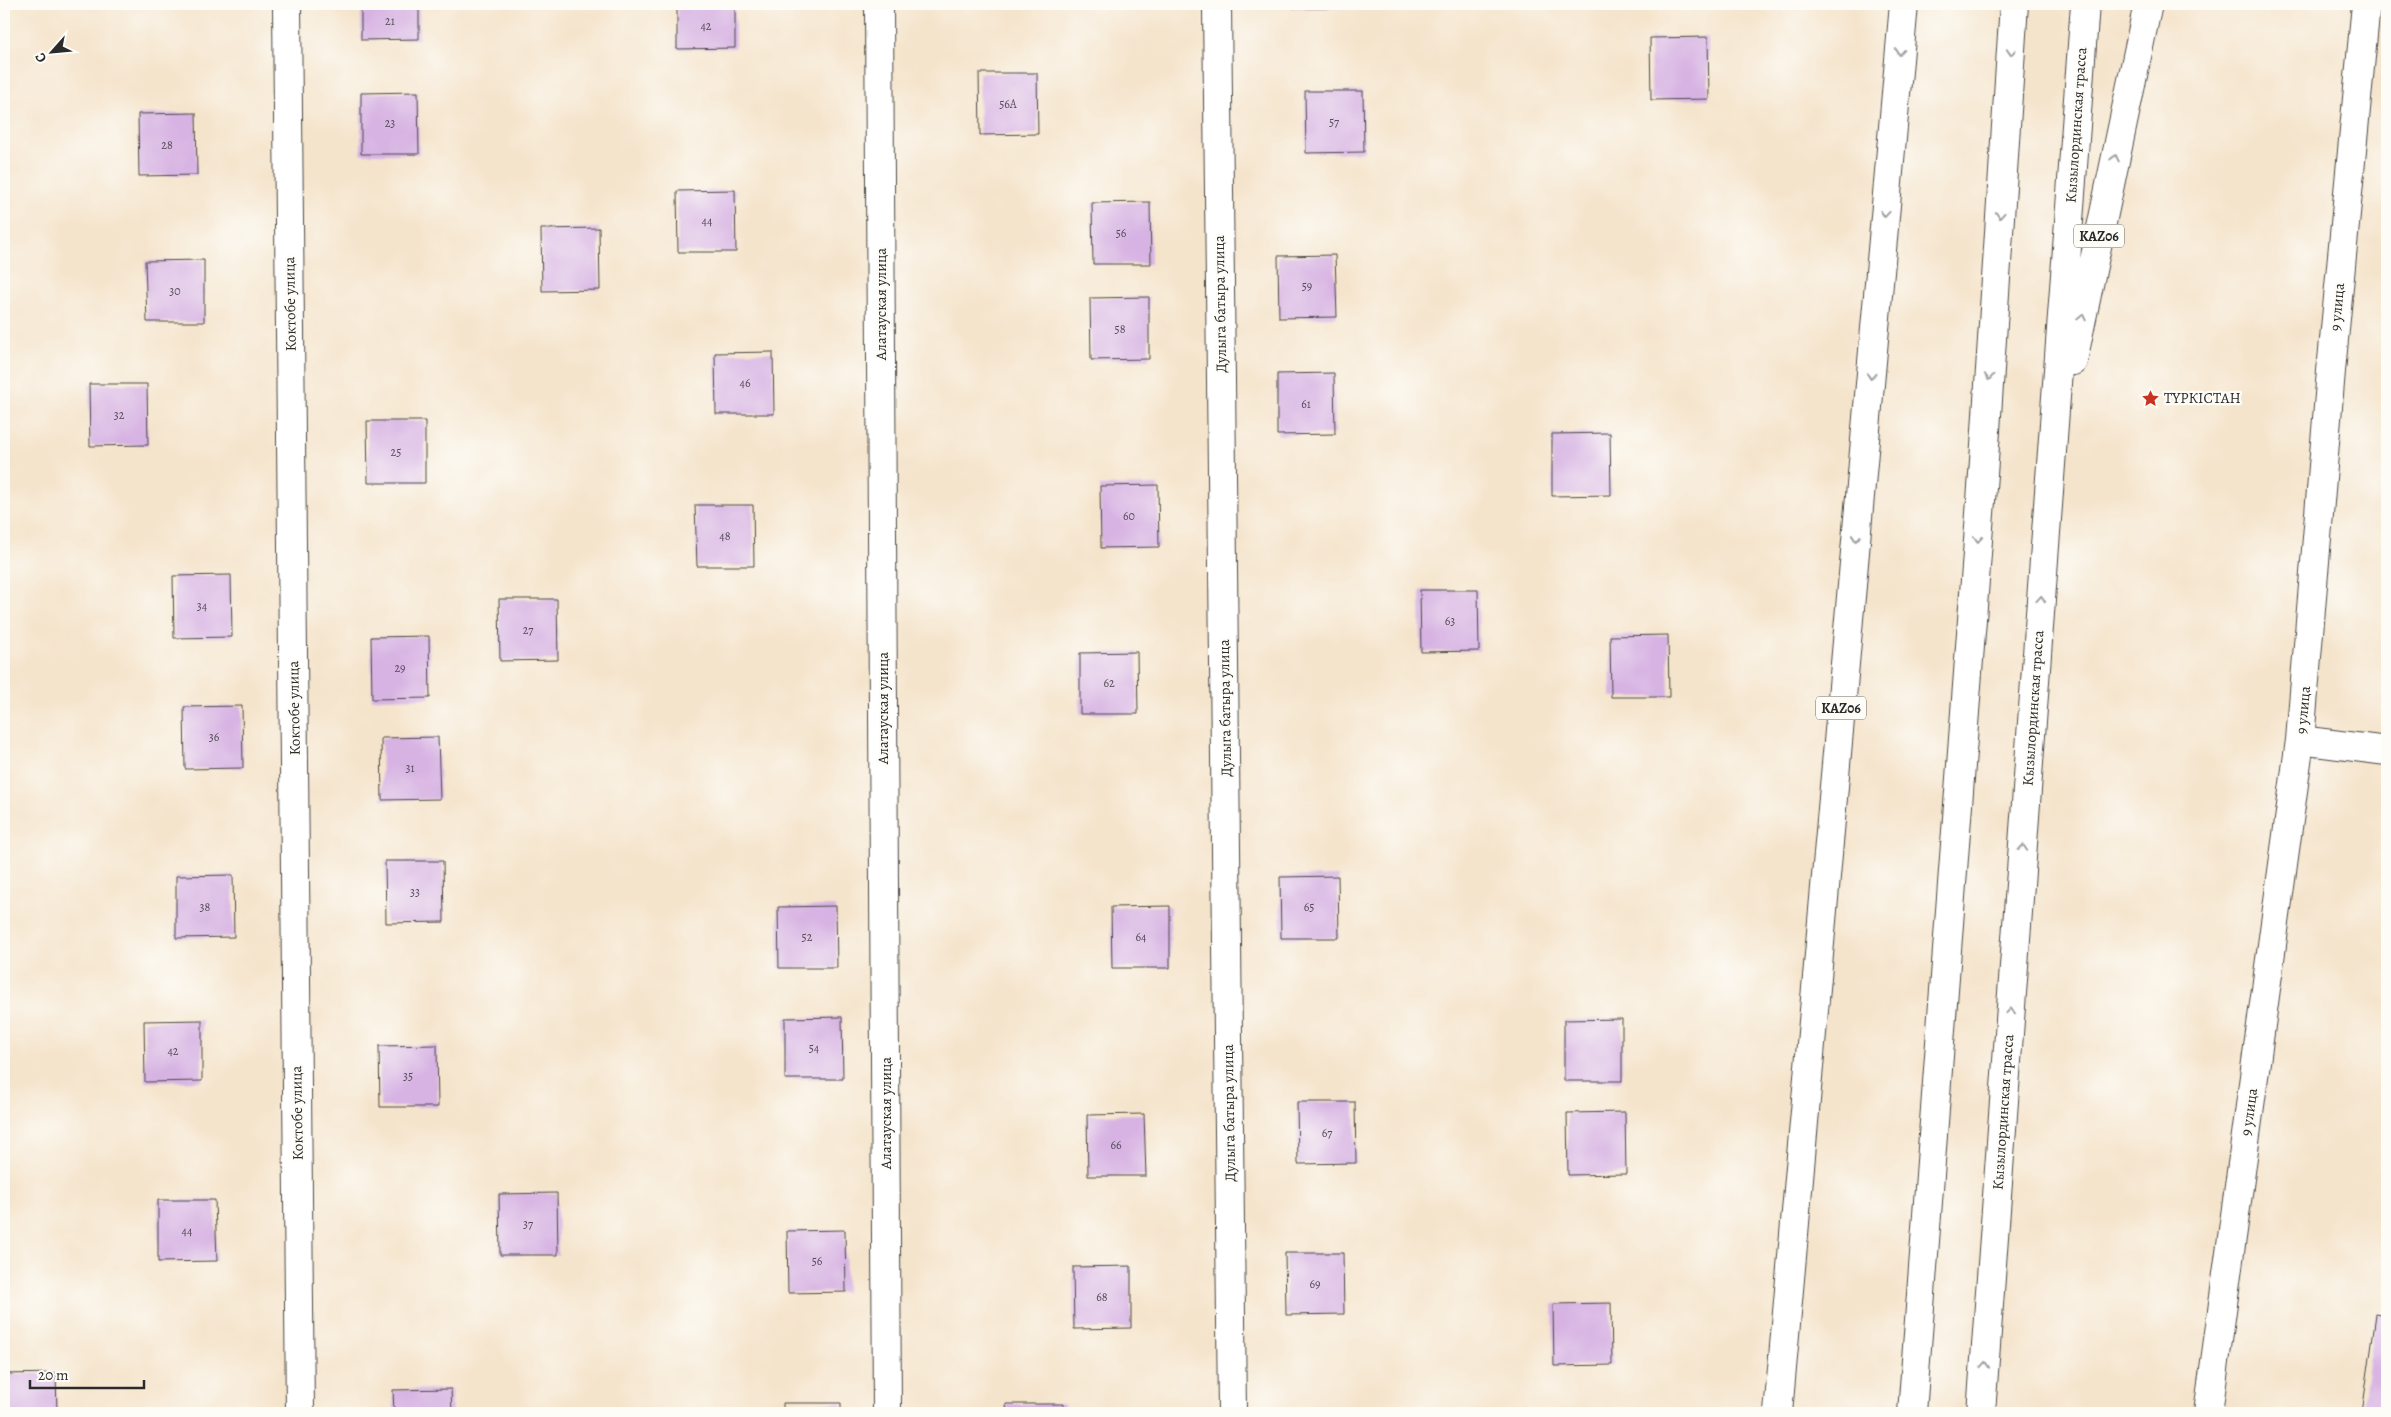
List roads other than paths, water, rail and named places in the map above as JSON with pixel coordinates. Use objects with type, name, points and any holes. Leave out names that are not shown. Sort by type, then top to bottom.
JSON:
[{"type":"main road","name":"Коктобе улица","points":[[287,4],[300,1413]]},
{"type":"main road","name":"Алатауская улица","points":[[879,4],[887,1413]]},
{"type":"main road","name":"Дулыга батыра улица","points":[[1217,4],[1232,1413]]},
{"type":"main road","name":"KАZ06","points":[[1778,1413],[1904,4]]},
{"type":"main road","points":[[1912,1413],[1985,451],[2014,4]]},
{"type":"main road","name":"Кызылординская трасса","points":[[1982,1413],[2085,4]]},
{"type":"main road","name":"KАZ06","points":[[2050,468],[2148,4]]},
{"type":"main road","name":"9 улица","points":[[2208,1413],[2300,740],[2332,361],[2366,4]]},
{"type":"main road","points":[[2300,740],[2387,751]]},
{"type":"place","name":"ТҮРКIСТАН","points":[[2150,398]]}]
